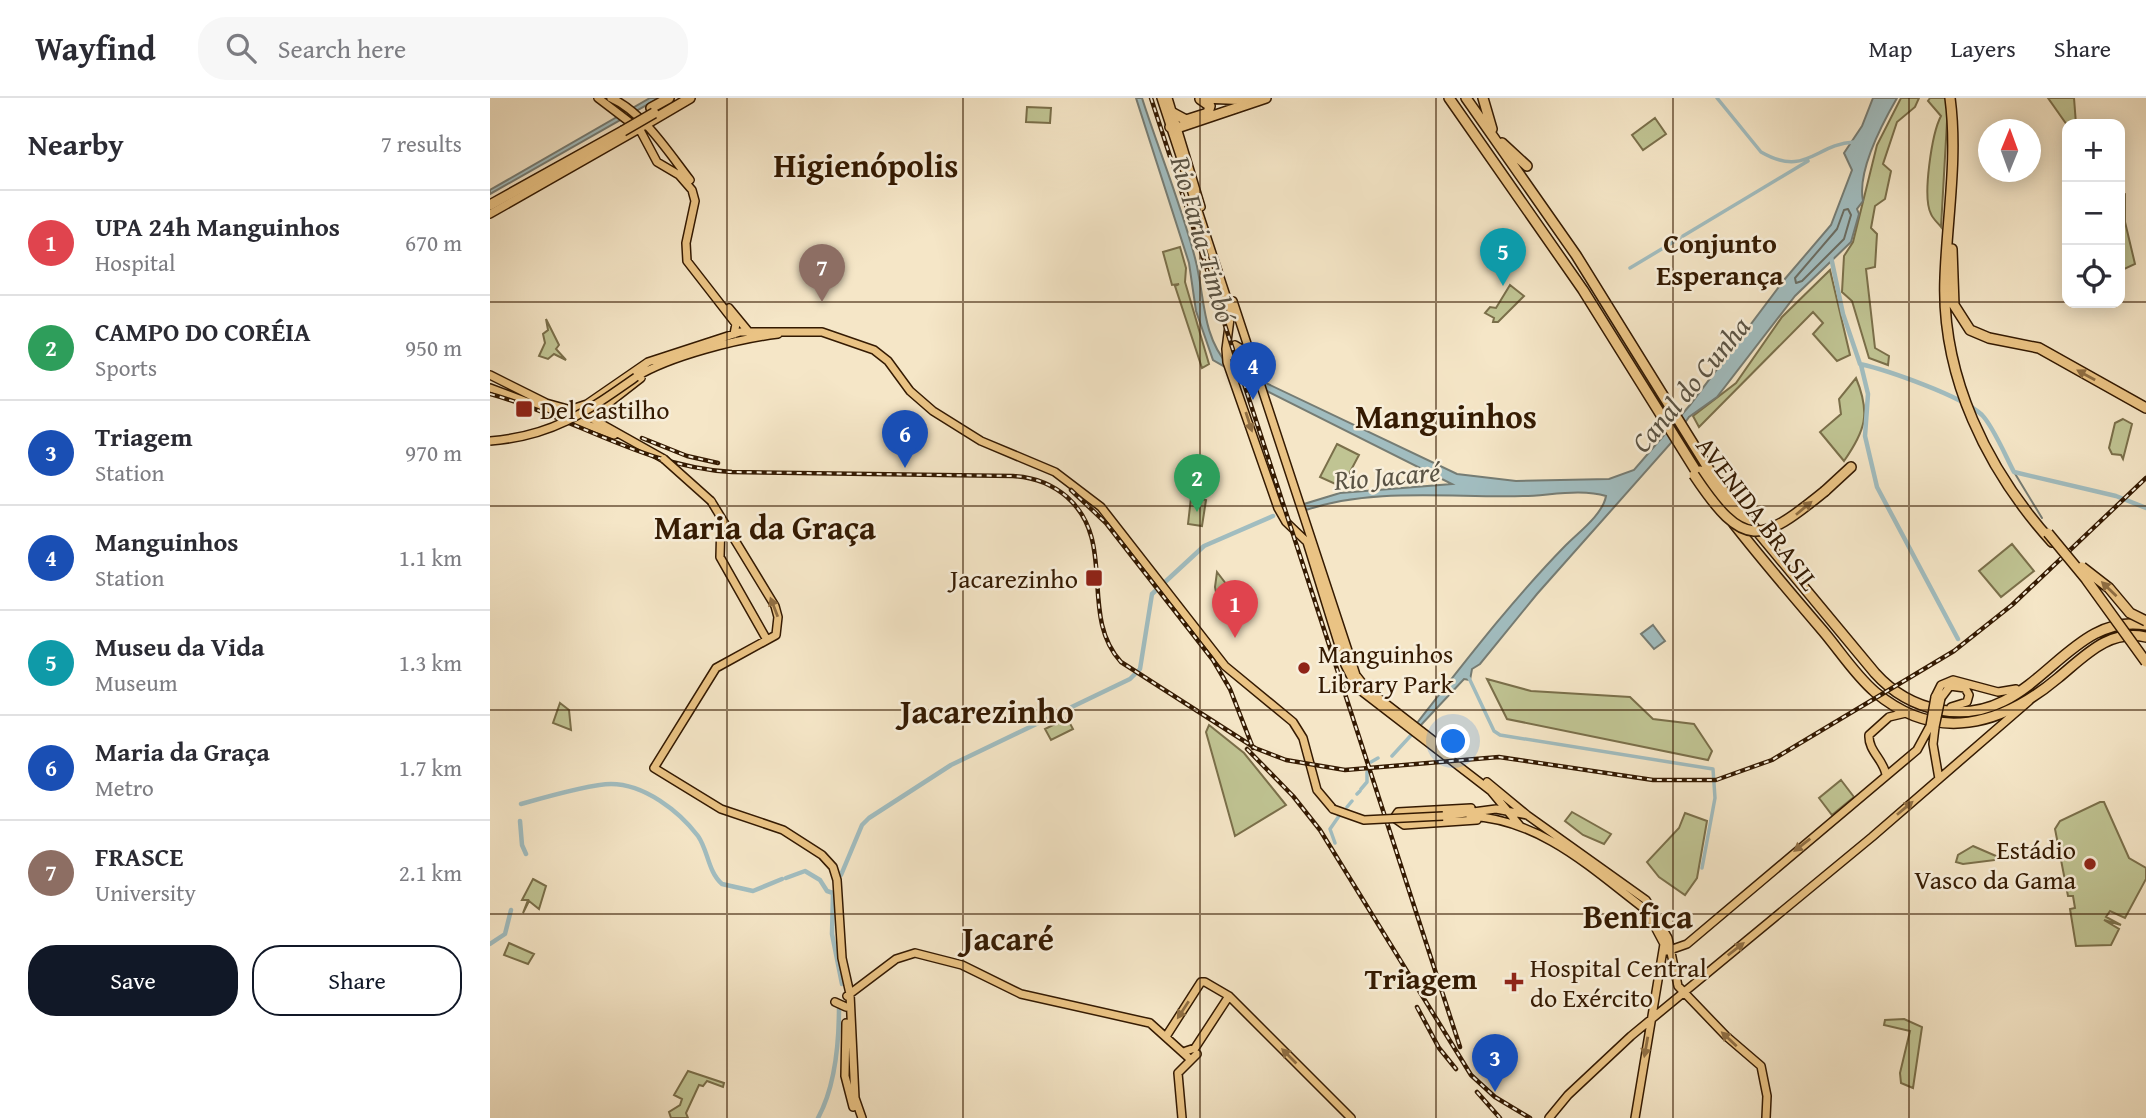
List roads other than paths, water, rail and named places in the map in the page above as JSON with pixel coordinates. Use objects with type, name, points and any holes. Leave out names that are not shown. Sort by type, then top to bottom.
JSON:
[{"type":"highway","points":[[637,121],[681,98]]},
{"type":"highway","points":[[490,200],[622,122],[690,98]]},
{"type":"highway","points":[[1201,98],[1267,98]]},
{"type":"highway","points":[[1173,113],[1186,120],[1208,113],[1209,104],[1201,98]]},
{"type":"highway","points":[[1174,128],[1267,98]]},
{"type":"highway","name":"AVENIDA BRASIL","points":[[1456,98],[1494,127],[1501,142],[1568,235],[1717,496],[1883,692],[1914,710],[1946,718],[1979,717],[2003,710],[2031,694],[2102,637],[2122,631],[2146,635]]},
{"type":"highway","name":"AVENIDA BRASIL","points":[[1456,98],[1460,113],[1669,413]]},
{"type":"highway","name":"AVENIDA BRASIL","points":[[1456,98],[1576,255],[1669,413]]},
{"type":"highway","name":"AVENIDA BRASIL","points":[[1456,98],[1669,413]]},
{"type":"highway","points":[[1484,98],[1494,127]]},
{"type":"highway","points":[[1950,98],[1953,145],[1944,297],[1947,335],[1975,426],[2023,507],[2083,578],[2146,664]]},
{"type":"highway","points":[[1955,98],[1959,135],[1950,326],[1960,382],[1986,438],[2026,505],[2086,579],[2146,664]]},
{"type":"highway","points":[[654,112],[666,99]]},
{"type":"highway","points":[[490,210],[622,122]]},
{"type":"highway","points":[[1501,142],[1527,166]]},
{"type":"highway","points":[[490,210],[517,196]]},
{"type":"highway","points":[[1568,235],[1576,255]]},
{"type":"highway","points":[[1952,249],[1956,312],[1970,330],[1988,338],[2022,343],[2042,350],[2146,408]]},
{"type":"highway","points":[[1684,442],[1694,475],[1728,519],[1752,531],[1765,531],[1782,526],[1851,467]]},
{"type":"highway","name":"AVENIDA BRASIL","points":[[1684,442],[1743,535],[1873,691],[1911,713],[1951,722],[1987,720],[2027,702],[2104,641],[2126,635],[2146,635]]},
{"type":"highway","name":"AVENIDA BRASIL","points":[[1684,442],[1875,673],[1892,689],[1921,705],[1952,711],[1980,709],[2010,699],[2100,630],[2120,624],[2146,623]]},
{"type":"highway","name":"AVENIDA BRASIL","points":[[1684,442],[1724,485],[1880,675],[1897,689],[1926,703],[1951,708],[1987,704],[2016,689],[2096,626],[2146,614]]},
{"type":"highway","points":[[2048,533],[2078,564],[2109,588],[2130,613],[2146,623]]},
{"type":"highway","points":[[1743,535],[1770,560]]},
{"type":"highway","points":[[1827,615],[1859,648]]},
{"type":"highway","points":[[1827,629],[1839,649]]},
{"type":"highway","points":[[2059,654],[2100,630]]},
{"type":"highway","points":[[1946,718],[1985,718],[2027,702]]},
{"type":"main road","points":[[598,98],[622,122],[637,121]]},
{"type":"main road","points":[[611,109],[610,98],[620,100],[650,138],[668,153],[695,188],[699,197],[690,246],[692,259],[739,320],[741,332]]},
{"type":"main road","points":[[1161,98],[1201,206],[1356,675],[1367,689],[1412,729]]},
{"type":"main road","points":[[1168,98],[1190,188],[1231,311],[1226,349],[1228,363],[1282,515],[1307,542],[1334,633],[1353,683],[1528,816],[1634,891],[1653,909],[1668,938],[1658,1007],[1651,1019],[1568,1095],[1549,1118]]},
{"type":"main road","points":[[654,112],[650,138],[655,160],[679,175],[692,190],[695,201],[685,243],[687,261],[741,332]]},
{"type":"main road","points":[[620,143],[637,121]]},
{"type":"main road","points":[[517,196],[620,143],[636,137],[650,138]]},
{"type":"main road","points":[[655,160],[667,162],[668,153]]},
{"type":"main road","points":[[1190,188],[1201,206]]},
{"type":"main road","points":[[691,352],[799,330]]},
{"type":"main road","points":[[569,410],[587,404],[635,368],[691,352],[741,332],[799,330],[836,335],[880,353],[912,393],[933,411],[981,442],[1060,475],[1101,507],[1223,670],[1287,720],[1307,757],[1317,790],[1334,809],[1364,820],[1456,815],[1500,807]]},
{"type":"main road","points":[[713,348],[733,340],[741,332]]},
{"type":"main road","points":[[1228,363],[1231,349],[1236,345],[1251,356]]},
{"type":"main road","points":[[490,439],[522,434],[565,420],[663,361]]},
{"type":"main road","points":[[574,420],[598,412],[663,361]]},
{"type":"main road","points":[[490,372],[546,403],[586,417],[596,426]]},
{"type":"main road","points":[[490,388],[631,440],[678,468],[721,515],[775,606],[778,617],[775,634],[714,665],[654,768],[724,811],[783,830],[825,857],[837,877],[848,995],[844,1072],[852,1105],[860,1118]]},
{"type":"main road","points":[[587,404],[588,412],[598,412]]},
{"type":"main road","points":[[586,417],[587,404]]},
{"type":"main road","points":[[569,410],[579,415],[574,420]]},
{"type":"main road","points":[[596,426],[598,412]]},
{"type":"main road","points":[[1282,515],[1289,520],[1296,518],[1299,504]]},
{"type":"main road","points":[[721,515],[721,551],[767,638]]},
{"type":"main road","points":[[1939,779],[1932,727],[1941,685],[1949,681],[2002,693],[2016,689]]},
{"type":"main road","points":[[1951,708],[1968,702],[1967,686]]},
{"type":"main road","points":[[1889,717],[1892,709],[1890,702]]},
{"type":"main road","points":[[1658,1007],[1683,992],[1866,846],[2027,702]]},
{"type":"main road","points":[[1886,775],[1868,737],[1889,717],[1898,713],[1911,713]]},
{"type":"main road","points":[[1987,720],[1993,727],[1992,735]]},
{"type":"main road","points":[[1667,951],[1684,945],[1917,750],[1932,727]]},
{"type":"main road","points":[[1420,735],[1523,827],[1531,826],[1528,816]]},
{"type":"main road","points":[[1917,750],[1929,749],[1943,769],[1954,767]]},
{"type":"main road","points":[[1881,762],[1900,764]]},
{"type":"main road","points":[[1492,818],[1404,825],[1396,822],[1394,816],[1401,811],[1500,807],[1528,816]]},
{"type":"main road","points":[[1456,815],[1492,818],[1536,832],[1562,846],[1646,910],[1661,934],[1676,981],[1683,992],[1761,1066],[1767,1096],[1766,1118]]},
{"type":"main road","points":[[1536,832],[1537,827],[1543,826]]},
{"type":"main road","points":[[1668,938],[1684,945]]},
{"type":"main road","points":[[848,995],[896,959],[915,953],[962,965],[1021,995],[1154,1024],[1194,1056],[1178,1074],[1182,1118]]},
{"type":"main road","points":[[1167,1035],[1200,982],[1205,982],[1229,996],[1351,1118]]},
{"type":"main road","points":[[859,988],[848,1006],[854,1091],[860,1118]]},
{"type":"main road","points":[[1185,1051],[1192,1051],[1199,1043],[1229,996]]},
{"type":"main road","points":[[835,1002],[848,1006]]},
{"type":"main road","points":[[1635,1118],[1651,1019]]},
{"type":"main road","points":[[1612,1041],[1616,1044],[1631,1036]]},
{"type":"water","points":[[650,98],[659,98],[490,194],[490,190]]},
{"type":"water","points":[[1136,98],[1142,98],[1183,218],[1195,258],[1208,327],[1219,353],[1228,365],[1457,474],[1516,481],[1609,479],[1634,470],[1690,405],[1784,280],[1831,225],[1852,170],[1844,153],[1862,126],[1873,98],[1897,98],[1878,134],[1867,163],[1862,189],[1863,201],[1857,209],[1859,214],[1851,242],[1795,296],[1717,397],[1689,417],[1671,443],[1537,594],[1480,664],[1472,669],[1470,680],[1464,679],[1420,726],[1417,723],[1489,632],[1546,566],[1584,529],[1604,503],[1606,496],[1575,492],[1523,496],[1385,496],[1358,498],[1306,510],[1304,504],[1340,493],[1452,484],[1267,391],[1213,360],[1196,311],[1189,263]]},
{"type":"water","points":[[1653,625],[1665,641],[1654,649],[1641,634]]},
{"type":"waterway","points":[[1717,98],[1761,152],[1776,159],[1800,161],[1829,148],[1854,142]]},
{"type":"waterway","points":[[1683,236],[1808,161]]},
{"type":"waterway","points":[[1630,268],[1680,238]]},
{"type":"waterway","points":[[1831,257],[1843,314],[1860,364],[1924,385],[1958,400],[1982,415],[1991,426],[2014,472],[2116,496],[2146,508]]},
{"type":"waterway","points":[[1861,365],[1868,394],[1865,436],[1877,487],[1958,639]]},
{"type":"waterway","points":[[2014,472],[2042,518]]},
{"type":"waterway","name":"Rio Jacaré","points":[[841,875],[862,825],[869,818],[951,765],[1130,679],[1140,669],[1152,594],[1204,546],[1273,516]]},
{"type":"waterway","points":[[1469,678],[1494,731],[1500,735],[1713,769],[1715,798],[1702,868]]},
{"type":"waterway","name":"Canal do Cunha","points":[[1392,756],[1414,732]]},
{"type":"waterway","name":"Canal do Cunha","points":[[1371,762],[1378,758]]},
{"type":"waterway","points":[[1361,789],[1367,782],[1367,772]]},
{"type":"waterway","points":[[521,804],[603,785],[623,785],[648,794],[681,817],[698,836],[714,873],[722,884],[753,891],[782,879]]},
{"type":"waterway","points":[[1357,794],[1360,791]]},
{"type":"waterway","points":[[1347,807],[1352,801]]},
{"type":"waterway","points":[[1335,843],[1330,829],[1339,816]]},
{"type":"waterway","points":[[520,821],[522,845],[526,854]]},
{"type":"waterway","name":"Rio Jacaré","points":[[786,878],[805,871],[820,880],[827,891],[833,893],[832,934],[842,984]]},
{"type":"waterway","points":[[490,944],[505,934],[511,910]]},
{"type":"waterway","name":"Rio Jacaré","points":[[818,1118],[824,1106],[835,1064],[839,1007]]},
{"type":"railway","points":[[1151,98],[1460,1047]]},
{"type":"railway","points":[[490,394],[639,451],[700,468],[732,472],[1013,476],[1049,485],[1067,497],[1082,515],[1091,535],[1102,623],[1108,643],[1121,662],[1255,748],[1286,760],[1345,770],[1499,757],[1653,780],[1716,780],[1772,760],[1954,651],[2012,605],[2146,478]]},
{"type":"railway","points":[[642,438],[687,456],[718,463]]},
{"type":"railway","points":[[1071,490],[1106,523],[1213,660],[1230,689],[1253,748]]},
{"type":"railway","points":[[1247,749],[1293,796],[1320,830],[1471,1075],[1495,1097],[1530,1118]]},
{"type":"railway","points":[[1417,1007],[1439,1048],[1456,1069]]},
{"type":"railway","points":[[1477,1092],[1500,1118]]},
{"type":"place","name":"Museu da Vida","points":[[1503,286]]},
{"type":"place","name":"FRASCE","points":[[822,302]]},
{"type":"place","name":"Manguinhos","points":[[1253,400]]},
{"type":"place","name":"Del Castilho","points":[[524,409]]},
{"type":"place","name":"Maria da Graça","points":[[905,468]]},
{"type":"place","name":"CAMPO DO CORÉIA","points":[[1197,512]]},
{"type":"place","name":"Jacarezinho","points":[[1094,578]]},
{"type":"place","name":"UPA 24h Manguinhos","points":[[1235,638]]},
{"type":"place","name":"Manguinhos Library Park","points":[[1304,668]]},
{"type":"place","name":"Estádio Vasco da Gama","points":[[2090,864]]},
{"type":"place","name":"Hospital Central do Exército","points":[[1514,982]]},
{"type":"place","name":"Triagem","points":[[1495,1092]]},
{"type":"district","name":"Higienópolis","points":[[866,165]]},
{"type":"district","name":"Conjunto Esperança","points":[[1720,258]]},
{"type":"district","name":"Manguinhos","points":[[1446,416]]},
{"type":"district","name":"Maria da Graça","points":[[765,527]]},
{"type":"district","name":"Jacarezinho","points":[[987,711]]},
{"type":"district","name":"Benfica","points":[[1638,916]]},
{"type":"district","name":"Jacaré","points":[[1008,938]]},
{"type":"district","name":"Triagem","points":[[1421,978]]},
{"type":"water label","name":"Rio Faria-Timbó","points":[[1204,239]]}]
